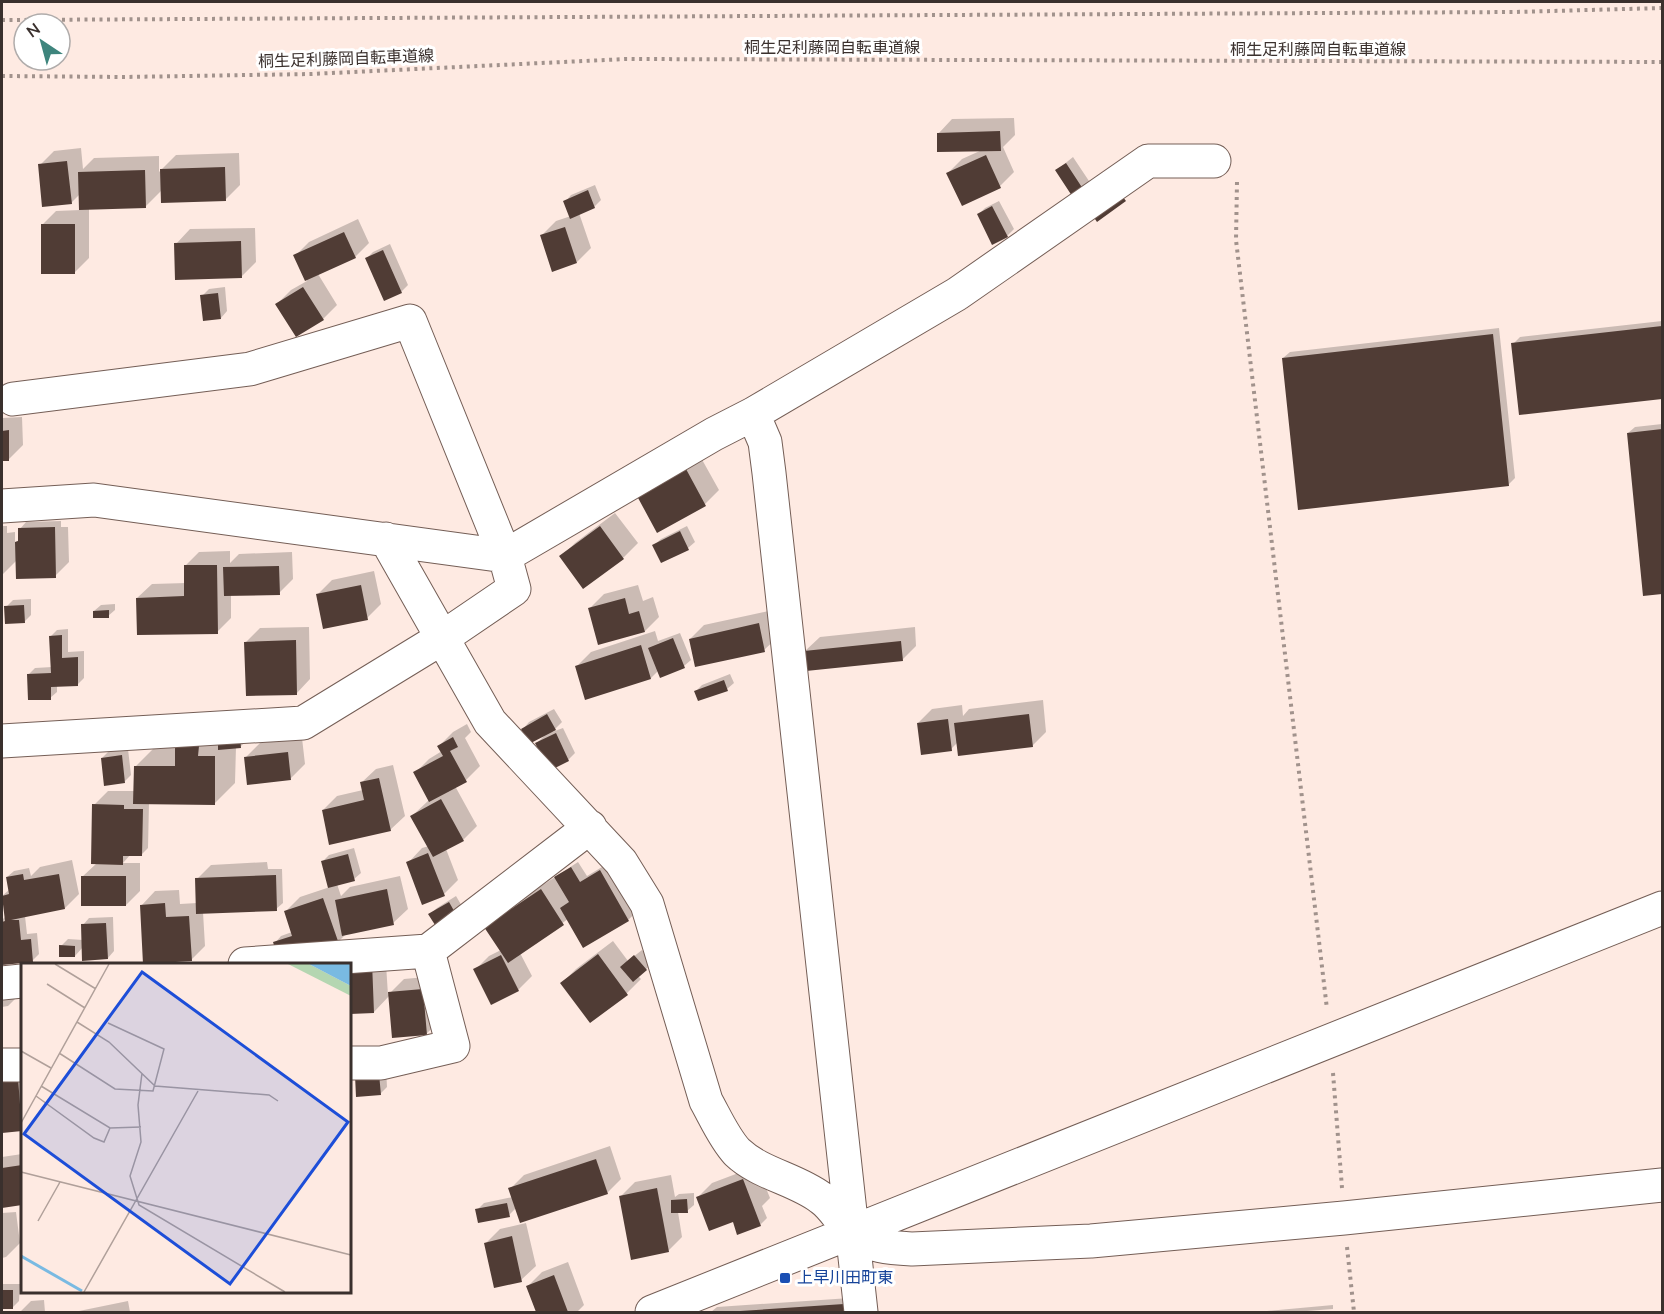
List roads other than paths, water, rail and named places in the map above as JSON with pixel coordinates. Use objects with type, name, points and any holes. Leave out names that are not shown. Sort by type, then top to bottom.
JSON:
[{"type":"street","points":[[2,506],[94,500],[505,556],[957,294],[1148,161],[1214,161]]},
{"type":"street","points":[[2,741],[303,723],[442,638],[514,589],[505,556],[410,321],[250,369],[13,399]]},
{"type":"street","points":[[753,414],[765,442],[769,473],[861,1312]]},
{"type":"street","points":[[386,539],[490,722],[621,862],[647,904],[706,1101],[722,1130],[737,1151],[759,1166],[820,1196],[832,1206],[852,1232],[883,1248],[912,1249],[1091,1241],[1344,1218],[1662,1185]]},
{"type":"street","points":[[259,963],[428,951],[590,827]]},
{"type":"street","points":[[652,1312],[1662,908]]},
{"type":"street","points":[[351,1063],[381,1063],[453,1046],[428,951]]},
{"type":"street","points":[[2,983],[21,981]]},
{"type":"street","points":[[2,1065],[21,1065]]},
{"type":"place","name":"上早川田町東","points":[[785,1278]]}]
